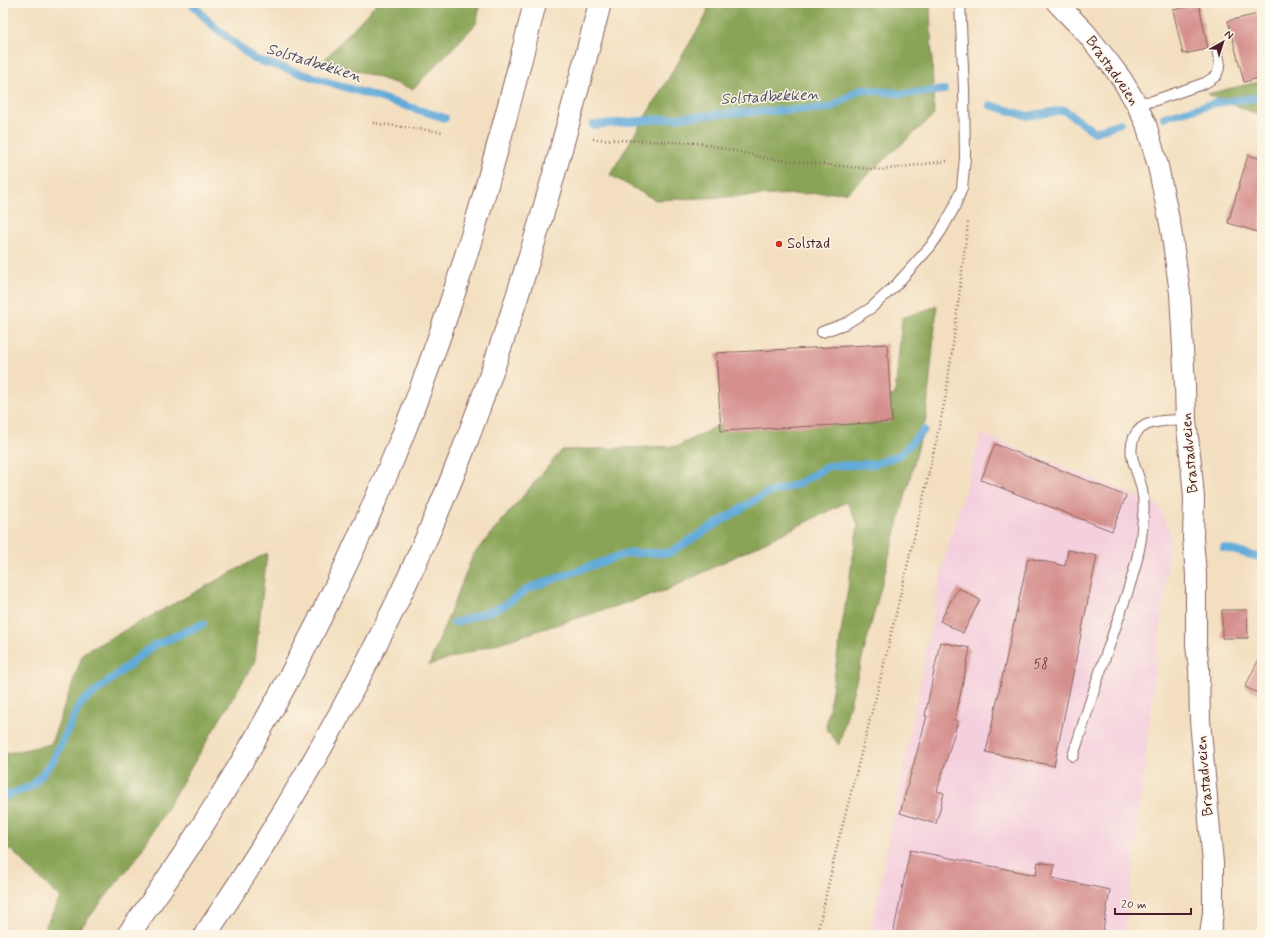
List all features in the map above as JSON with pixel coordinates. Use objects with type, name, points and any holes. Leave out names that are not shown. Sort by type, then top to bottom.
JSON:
[{"type":"highway","points":[[128,935],[193,841],[248,752],[276,703],[340,578],[365,524],[393,458],[438,340],[489,177],[535,3]]},
{"type":"highway","points":[[205,935],[240,883],[295,795],[330,732],[360,677],[413,569],[443,500],[488,384],[534,243],[579,85],[600,3]]},
{"type":"street","name":"Brastadveien","points":[[1058,3],[1086,33],[1108,61],[1121,78],[1136,103],[1146,124],[1158,166],[1171,229],[1180,293],[1186,420],[1194,498],[1193,539],[1196,574],[1196,645],[1199,668],[1200,721],[1213,863],[1213,913],[1210,935]]},
{"type":"lane","points":[[822,332],[847,323],[871,308],[895,286],[930,247],[954,208],[962,188],[965,158],[964,89],[960,3]]},
{"type":"lane","points":[[1136,103],[1153,101],[1205,83],[1216,76],[1220,65],[1217,49]]},
{"type":"lane","points":[[1073,756],[1126,598],[1140,544],[1144,504],[1142,489],[1131,454],[1134,438],[1138,431],[1144,426],[1161,421],[1186,420]]},
{"type":"path","points":[[373,123],[442,132]]},
{"type":"path","points":[[593,139],[700,143],[770,159],[881,170],[965,158]]},
{"type":"path","points":[[818,935],[838,842],[891,636],[938,435],[953,345],[968,221]]},
{"type":"shaded area","points":[[981,434],[1159,505],[1171,536],[1125,935],[870,935],[943,564]]},
{"type":"green space","points":[[377,3],[481,3],[476,24],[413,89],[324,60]]},
{"type":"green space","points":[[709,3],[930,3],[934,115],[848,192],[655,200],[610,175],[706,16]]},
{"type":"green space","points":[[1262,81],[1262,116],[1207,94]]},
{"type":"green space","points":[[937,306],[926,418],[839,745],[826,728],[858,524],[847,502],[667,590],[429,665],[473,555],[562,450],[678,446],[754,407],[862,411],[895,394],[902,318]]},
{"type":"green space","points":[[267,553],[255,661],[138,856],[75,935],[41,935],[60,898],[11,850],[3,850],[3,754],[51,744],[83,653]]},
{"type":"building","points":[[1199,5],[1208,49],[1183,54],[1173,10]]},
{"type":"building","points":[[1262,13],[1262,77],[1244,82],[1228,21]]},
{"type":"building","points":[[1248,155],[1262,159],[1261,233],[1228,223]]},
{"type":"building","points":[[887,344],[892,422],[721,431],[716,353]]},
{"type":"building","points":[[995,444],[1126,496],[1112,531],[981,480]]},
{"type":"building","points":[[1068,550],[1097,556],[1054,766],[986,752],[1028,558],[1065,566]]},
{"type":"building","points":[[958,588],[980,600],[963,633],[940,621]]},
{"type":"building","points":[[1222,610],[1247,610],[1248,638],[1222,638]]},
{"type":"building","points":[[940,642],[970,648],[955,720],[958,721],[937,791],[944,793],[936,824],[900,813],[927,716],[925,716]]},
{"type":"building","points":[[1262,653],[1262,695],[1245,687]]},
{"type":"building","points":[[910,850],[1036,875],[1038,862],[1055,865],[1052,878],[1110,890],[1102,935],[893,935]]},
{"type":"waterway","name":"Solstadbekken","points":[[191,3],[211,24],[254,59],[445,118]]},
{"type":"waterway","name":"Solstadbekken","points":[[593,125],[732,113],[830,108],[861,89],[903,94],[944,90]]},
{"type":"waterway","name":"Solstadbekken","points":[[1164,117],[1215,103],[1262,97]]},
{"type":"waterway","name":"Solstadbekken","points":[[990,105],[1027,116],[1064,110],[1095,132],[1120,123]]},
{"type":"waterway","points":[[454,623],[502,607],[529,588],[627,553],[669,553],[765,494],[798,484],[828,466],[875,464],[900,455],[924,430]]},
{"type":"waterway","points":[[1224,548],[1262,558]]},
{"type":"waterway","points":[[3,797],[32,786],[53,761],[80,704],[153,646],[203,624]]},
{"type":"place","name":"Solstad","points":[[779,244]]}]
